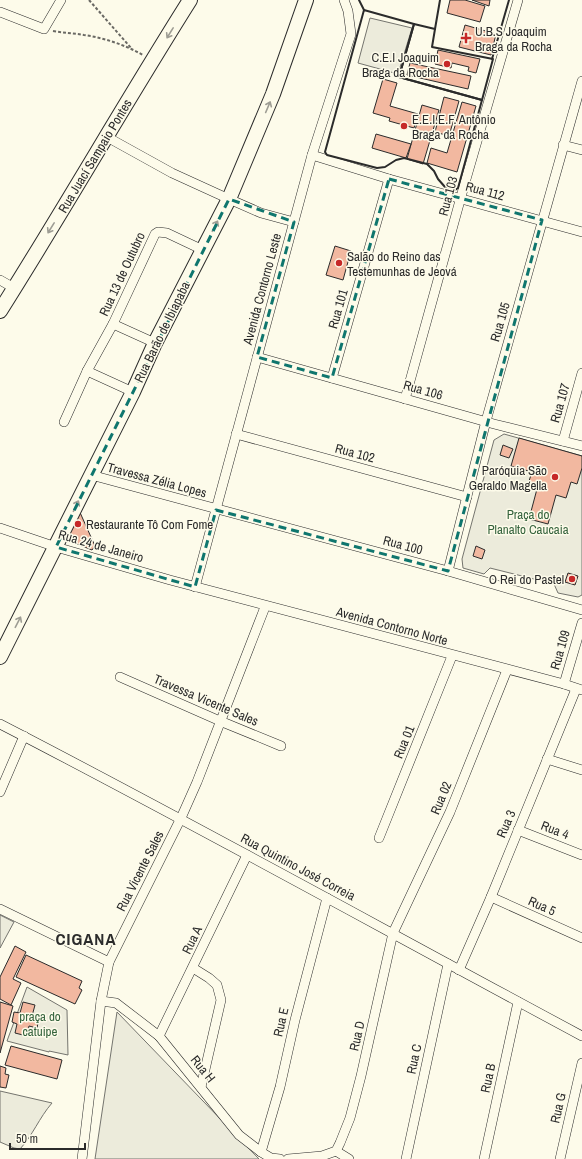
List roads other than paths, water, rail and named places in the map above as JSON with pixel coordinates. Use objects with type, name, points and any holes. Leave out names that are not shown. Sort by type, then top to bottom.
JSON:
[{"type":"main road","name":"Rua Juací Sampaio Pontes","points":[[0,311],[190,0]]},
{"type":"main road","name":"Rua Barão de Ibiapaba","points":[[0,657],[133,392],[155,343],[229,199],[273,94],[306,0]]},
{"type":"street","points":[[0,12],[44,29],[61,0]]},
{"type":"street","name":"Avenida Contorno Leste","points":[[195,587],[312,155],[351,34],[348,11],[344,0]]},
{"type":"street","name":"Rua 103","points":[[405,399],[518,0]]},
{"type":"street","name":"Rua 105","points":[[448,570],[486,421],[582,81]]},
{"type":"street","points":[[107,137],[172,173],[229,199],[261,213],[294,222]]},
{"type":"street","points":[[564,145],[582,150]]},
{"type":"street","name":"Rua 112","points":[[312,155],[389,179],[582,232]]},
{"type":"street","name":"Rua 101","points":[[332,378],[389,179]]},
{"type":"street","name":"Rua 13 de Outubro","points":[[64,422],[87,371],[113,324],[155,234],[158,232],[167,233],[203,250]]},
{"type":"street","points":[[0,280],[14,288]]},
{"type":"street","points":[[113,324],[155,343]]},
{"type":"street","name":"Rua 106","points":[[257,357],[405,399],[582,446]]},
{"type":"street","points":[[87,371],[133,392]]},
{"type":"street","name":"Rua 107","points":[[563,441],[582,373]]},
{"type":"street","name":"Rua 102","points":[[236,434],[467,497]]},
{"type":"street","name":"Travessa Zélia Lopes","points":[[91,475],[216,510]]},
{"type":"street","name":"Rua 100","points":[[216,510],[448,570],[582,610]]},
{"type":"street","name":"Rua 24 de Janeiro","points":[[0,528],[56,547],[195,587]]},
{"type":"street","name":"Avenida Contorno Norte","points":[[195,587],[265,607],[579,689]]},
{"type":"street","name":"Rua Vicente Sales","points":[[82,1159],[101,1001],[109,962],[181,818],[203,768],[265,607]]},
{"type":"street","name":"Rua 109","points":[[564,684],[582,623]]},
{"type":"street","name":"Rua 01","points":[[379,838],[452,656]]},
{"type":"street","name":"Rua 02","points":[[393,933],[450,812],[507,670]]},
{"type":"street","name":"Travessa Vicente Sales","points":[[120,677],[281,746]]},
{"type":"street","name":"Rua 3","points":[[459,970],[491,897],[547,759],[579,689]]},
{"type":"street","name":"Rua Quintino José Correia","points":[[0,724],[181,818],[247,856],[393,933],[582,1036]]},
{"type":"street","points":[[0,792],[24,736]]},
{"type":"street","points":[[547,759],[582,770]]},
{"type":"street","name":"Rua 4","points":[[518,830],[582,855]]},
{"type":"street","name":"Rua A","points":[[159,1036],[247,856]]},
{"type":"street","name":"Rua 5","points":[[491,897],[582,938]]},
{"type":"street","name":"Rua E","points":[[260,1152],[280,1087],[294,1020],[327,898]]},
{"type":"street","points":[[0,909],[109,962]]},
{"type":"street","name":"Rua D","points":[[338,1147],[350,1118],[361,1076],[393,933]]},
{"type":"street","name":"Rua C","points":[[406,1159],[448,964]]},
{"type":"street","points":[[193,968],[217,985],[221,1000],[201,1087]]},
{"type":"street","name":"Rua H","points":[[101,1001],[116,1003],[159,1036],[239,1135],[260,1152],[271,1158],[280,1159]]},
{"type":"street","name":"Rua B","points":[[484,1159],[518,1002]]},
{"type":"street","name":"Rua G","points":[[560,1159],[582,1064]]},
{"type":"street","points":[[288,1159],[322,1156],[338,1147],[349,1159]]},
{"type":"place","name":"U.B.S Joaquim Braga da Rocha","points":[[466,38]]},
{"type":"place","name":"C.E.I Joaquim Braga da Rocha","points":[[447,64]]},
{"type":"place","name":"E.E.I.E.F. Antônio Braga da Rocha","points":[[404,126]]},
{"type":"place","name":"Salão do Reino das Testemunhas de Jeová","points":[[339,263]]},
{"type":"place","name":"Paróquia São Geraldo Magella","points":[[555,477]]},
{"type":"place","name":"Restaurante Tô Com Fome","points":[[78,524]]},
{"type":"place","name":"O Rei do Pastel","points":[[572,579]]},
{"type":"district","name":"CIGANA","points":[[86,938]]},
{"type":"park label","name":"Praça do Planalto Caucaia","points":[[528,522]]},
{"type":"park label","name":"praça do catuipe","points":[[40,1024]]}]
